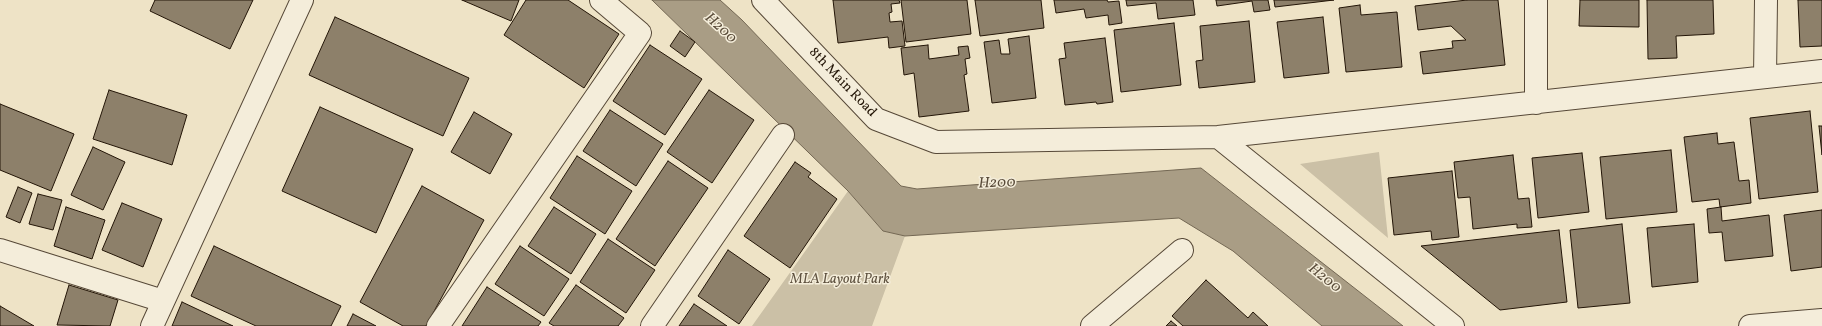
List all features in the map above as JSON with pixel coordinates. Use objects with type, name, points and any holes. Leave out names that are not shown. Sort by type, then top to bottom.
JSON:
[{"type":"street","points":[[152,326],[302,0]]},
{"type":"street","points":[[438,326],[640,33],[601,0]]},
{"type":"street","name":"8th Main Road","points":[[763,0],[876,119],[936,142],[1218,137]]},
{"type":"street","points":[[1536,0],[1536,103]]},
{"type":"street","points":[[1765,77],[1766,0]]},
{"type":"street","points":[[1218,137],[1822,71]]},
{"type":"street","points":[[652,326],[783,135]]},
{"type":"street","points":[[1218,137],[1454,326]]},
{"type":"street","points":[[0,250],[163,301]]},
{"type":"street","points":[[1092,326],[1182,250]]},
{"type":"street","points":[[1750,326],[1822,320]]},
{"type":"green space","points":[[1379,152],[1388,238],[1300,164]]},
{"type":"green space","name":"MLA Layout Park","points":[[848,191],[883,231],[905,236],[872,326],[752,326]]},
{"type":"water","name":"H200","points":[[652,0],[720,0],[742,20],[901,186],[917,189],[1201,168],[1403,326],[1322,326],[1233,251],[1179,218],[905,236],[883,231],[848,191]]},
{"type":"building","points":[[155,0],[253,0],[230,49],[150,11]]},
{"type":"building","points":[[462,0],[519,0],[511,21]]},
{"type":"building","points":[[526,0],[568,0],[619,34],[584,88],[504,35]]},
{"type":"building","points":[[833,0],[899,0],[900,3],[891,4],[892,12],[889,13],[890,22],[902,21],[905,46],[889,48],[888,37],[838,43]]},
{"type":"building","points":[[901,0],[967,0],[971,34],[906,42]]},
{"type":"building","points":[[975,0],[1041,0],[1044,28],[980,36]]},
{"type":"building","points":[[1054,0],[1119,1],[1122,23],[1109,25],[1108,15],[1086,18],[1084,9],[1056,13]]},
{"type":"building","points":[[1126,0],[1193,0],[1195,15],[1158,19],[1156,3],[1127,6]]},
{"type":"building","points":[[1216,0],[1268,0],[1270,10],[1254,12],[1252,1],[1217,6]]},
{"type":"building","points":[[1274,0],[1334,0],[1275,7]]},
{"type":"building","points":[[1467,0],[1498,0],[1505,65],[1423,74],[1420,52],[1453,48],[1452,41],[1466,40],[1451,26],[1418,30],[1415,6]]},
{"type":"building","points":[[1580,0],[1639,0],[1639,27],[1579,26]]},
{"type":"building","points":[[1647,0],[1713,0],[1714,34],[1676,36],[1677,58],[1648,59]]},
{"type":"building","points":[[1798,0],[1822,0],[1822,46],[1800,47]]},
{"type":"building","points":[[1360,5],[1361,15],[1397,12],[1402,67],[1346,72],[1339,8]]},
{"type":"building","points":[[335,17],[469,78],[443,136],[309,75]]},
{"type":"building","points":[[1323,17],[1329,73],[1284,78],[1277,22]]},
{"type":"building","points":[[1249,21],[1255,82],[1199,88],[1196,61],[1203,60],[1200,26]]},
{"type":"building","points":[[1174,23],[1181,85],[1121,92],[1114,30]]},
{"type":"building","points":[[680,31],[695,42],[685,57],[670,46]]},
{"type":"building","points":[[1029,36],[1036,98],[992,103],[984,42],[999,40],[1001,54],[1010,54],[1008,39]]},
{"type":"building","points":[[1105,38],[1113,102],[1065,105],[1059,59],[1066,58],[1064,43]]},
{"type":"building","points":[[650,45],[702,79],[665,135],[613,101]]},
{"type":"building","points":[[928,45],[929,59],[959,55],[958,47],[968,46],[970,58],[965,59],[967,74],[964,75],[969,111],[919,117],[914,73],[904,75],[901,48]]},
{"type":"building","points":[[109,90],[187,115],[172,165],[93,139]]},
{"type":"building","points":[[709,90],[754,120],[712,183],[667,152]]},
{"type":"building","points":[[0,104],[74,134],[51,191],[0,170]]},
{"type":"building","points":[[320,107],[413,149],[376,233],[282,191]]},
{"type":"building","points":[[610,110],[663,144],[636,186],[583,151]]},
{"type":"building","points":[[1810,111],[1818,192],[1759,199],[1750,118]]},
{"type":"building","points":[[474,112],[512,134],[490,174],[451,152]]},
{"type":"building","points":[[1819,126],[1822,126],[1822,155]]},
{"type":"building","points":[[1717,133],[1718,144],[1734,142],[1739,181],[1749,180],[1751,203],[1720,207],[1719,199],[1692,202],[1684,137]]},
{"type":"building","points":[[93,147],[125,162],[103,210],[71,195]]},
{"type":"building","points":[[1671,150],[1677,212],[1606,219],[1600,157]]},
{"type":"building","points":[[1582,153],[1589,212],[1538,218],[1532,158]]},
{"type":"building","points":[[1513,155],[1518,199],[1529,198],[1532,227],[1517,228],[1517,224],[1473,229],[1470,197],[1458,198],[1454,162]]},
{"type":"building","points":[[577,156],[632,191],[605,234],[550,198]]},
{"type":"building","points":[[668,161],[708,188],[655,266],[616,239]]},
{"type":"building","points":[[795,162],[811,173],[808,177],[837,199],[790,268],[744,236]]},
{"type":"building","points":[[1452,171],[1459,237],[1432,240],[1431,231],[1394,235],[1388,178]]},
{"type":"building","points":[[422,186],[484,220],[426,326],[403,326],[360,302]]},
{"type":"building","points":[[18,187],[32,193],[20,223],[6,217]]},
{"type":"building","points":[[38,194],[62,200],[53,230],[29,224]]},
{"type":"building","points":[[122,203],[162,219],[143,267],[102,250]]},
{"type":"building","points":[[66,207],[105,220],[92,259],[54,246]]},
{"type":"building","points":[[554,207],[596,234],[571,274],[528,246]]},
{"type":"building","points":[[1721,207],[1722,221],[1769,215],[1773,256],[1725,261],[1722,232],[1709,233],[1707,209]]},
{"type":"building","points":[[1822,210],[1822,267],[1791,271],[1784,215]]},
{"type":"building","points":[[1622,224],[1630,303],[1578,308],[1570,230]]},
{"type":"building","points":[[1694,224],[1698,282],[1652,287],[1647,228]]},
{"type":"building","points":[[1559,230],[1567,302],[1500,310],[1421,246]]},
{"type":"building","points":[[608,239],[655,270],[626,313],[580,282]]},
{"type":"building","points":[[214,246],[341,306],[331,326],[256,326],[191,296]]},
{"type":"building","points":[[520,246],[569,279],[544,316],[495,284]]},
{"type":"building","points":[[728,250],[770,279],[739,324],[698,296]]},
{"type":"building","points":[[1206,280],[1248,318],[1253,312],[1268,326],[1183,326],[1172,316]]},
{"type":"building","points":[[69,285],[118,300],[110,326],[57,325]]},
{"type":"building","points":[[576,285],[624,318],[618,326],[554,326],[549,323]]},
{"type":"building","points":[[487,287],[541,322],[538,326],[462,326]]},
{"type":"building","points":[[182,302],[233,326],[172,326]]},
{"type":"building","points":[[694,304],[727,326],[679,326]]},
{"type":"building","points":[[0,306],[34,326],[0,326]]},
{"type":"building","points":[[353,314],[376,326],[347,326]]},
{"type":"building","points":[[1171,321],[1177,326],[1166,326]]}]
